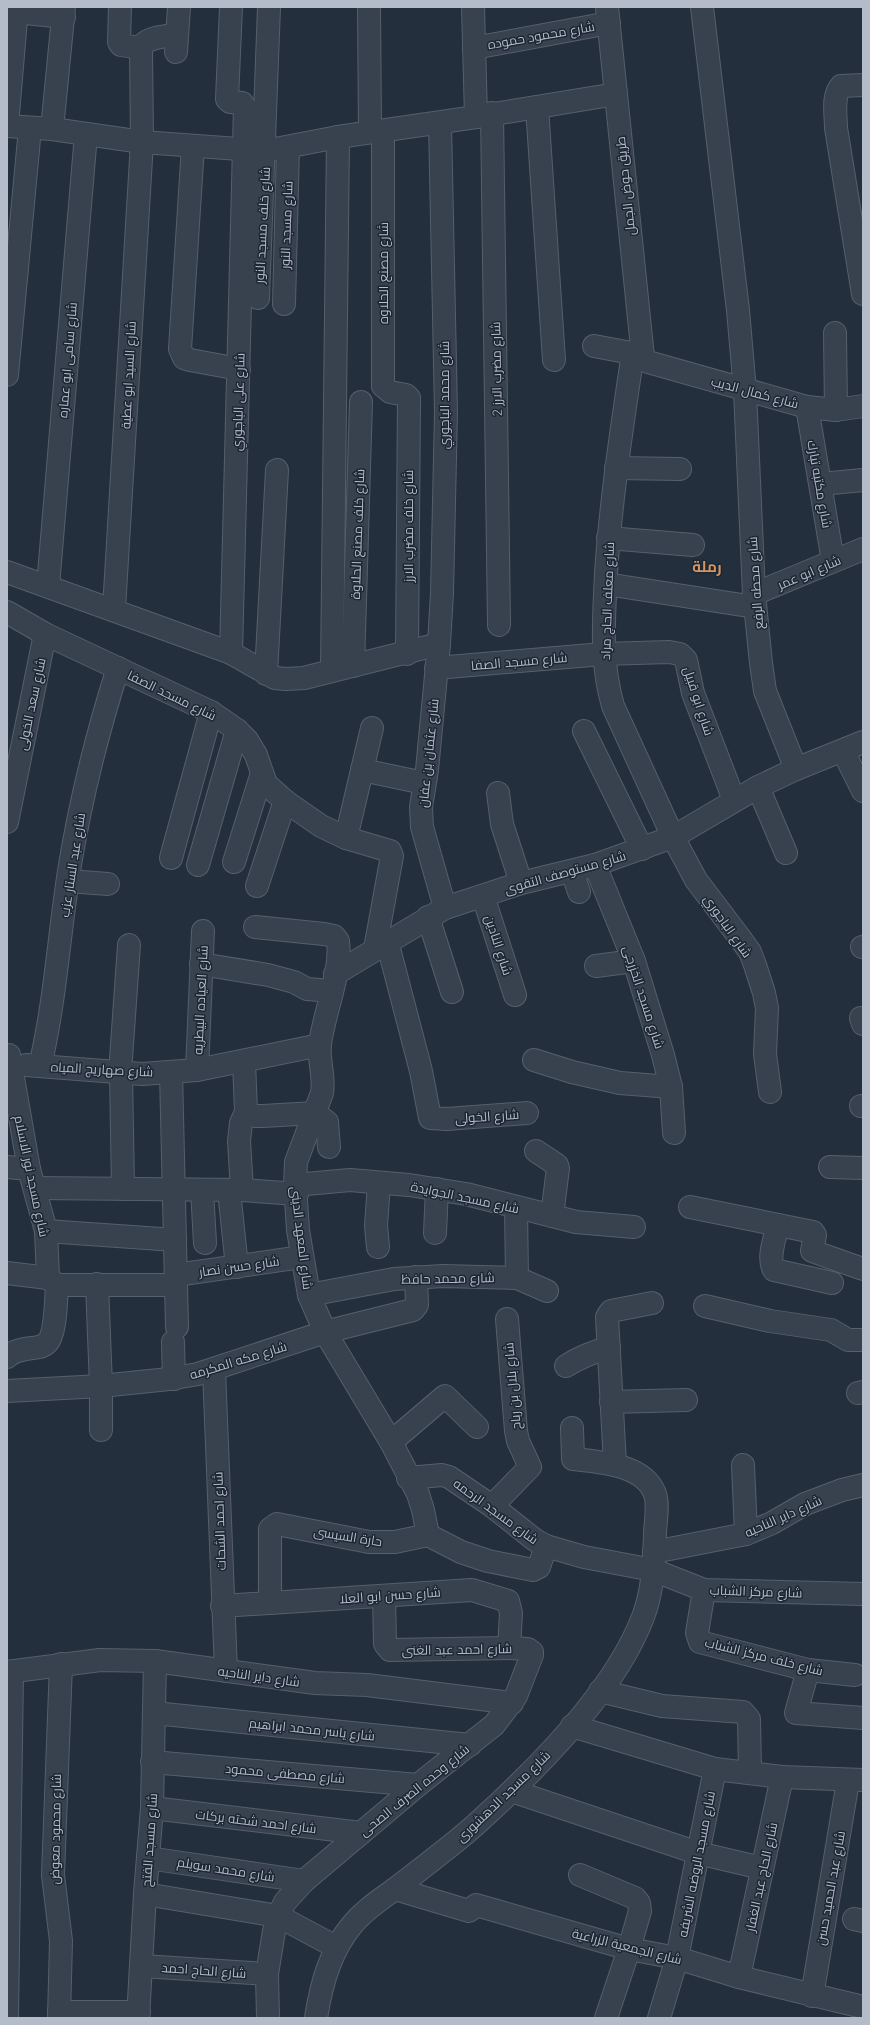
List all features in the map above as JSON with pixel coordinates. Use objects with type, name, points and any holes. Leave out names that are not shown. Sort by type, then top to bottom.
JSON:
[{"type":"street","points":[[120,7],[119,42],[121,44],[141,48],[144,43],[149,40],[177,43],[179,7]]},
{"type":"street","points":[[231,7],[228,99],[230,102],[242,103],[245,107],[255,151]]},
{"type":"street","points":[[255,151],[269,7]]},
{"type":"street","points":[[369,7],[377,132]]},
{"type":"street","name":"شارع مضرب الارز 2","points":[[473,7],[474,48],[484,115],[499,625]]},
{"type":"street","name":"شارع محطه الرفع","points":[[702,7],[730,236],[745,391],[755,600],[765,691],[796,769]]},
{"type":"street","points":[[52,130],[64,12],[16,9],[7,126],[86,134],[142,142],[255,151],[616,94]]},
{"type":"street","name":"شارع محمود حموده","points":[[474,48],[608,15]]},
{"type":"street","name":"طريق حوض الجمل","points":[[608,15],[641,357]]},
{"type":"street","name":"شارع السيد ابو عطية","points":[[114,609],[142,142],[141,48]]},
{"type":"street","points":[[863,85],[841,86],[837,90],[835,104],[836,128],[863,294]]},
{"type":"street","points":[[537,107],[554,360]]},
{"type":"street","name":"شارع محمد الباجوري","points":[[436,668],[442,593],[446,412],[440,122]]},
{"type":"street","points":[[7,375],[30,128]]},
{"type":"street","name":"شارع مصنع الحلاوه","points":[[377,132],[383,386],[390,392],[406,395],[408,398]]},
{"type":"street","name":"شارع سامى ابو عماره","points":[[48,586],[86,134]]},
{"type":"street","points":[[332,670],[338,137]]},
{"type":"street","points":[[193,146],[180,349],[184,358],[239,369]]},
{"type":"street","name":"شارع مسجد النور","points":[[284,304],[288,147]]},
{"type":"street","name":"شارع خلف مسجد النور","points":[[255,151],[258,298]]},
{"type":"street","name":"شارع على الباجوري","points":[[231,653],[239,369],[255,151]]},
{"type":"street","points":[[835,333],[836,410]]},
{"type":"street","name":"شارع كمال الديب","points":[[594,346],[641,357],[745,391],[806,406],[836,410],[863,406]]},
{"type":"street","name":"شارع معلف الحاج مراد","points":[[641,357],[616,468],[608,538],[603,654],[607,683],[613,706],[672,837]]},
{"type":"street","name":"شارع خلف مضرب الارز","points":[[407,654],[408,398]]},
{"type":"street","name":"شارع خلف مصنع الحلاوة","points":[[353,666],[361,402]]},
{"type":"street","name":"شارع مكتبه تبارك","points":[[806,406],[833,561]]},
{"type":"street","points":[[616,468],[680,469]]},
{"type":"street","points":[[266,674],[277,470]]},
{"type":"street","points":[[820,484],[863,480]]},
{"type":"street","points":[[608,538],[693,545]]},
{"type":"street","name":"شارع ابو عمر","points":[[755,600],[833,561],[863,549]]},
{"type":"street","points":[[9,579],[48,586],[114,609],[231,653],[275,678],[294,679],[407,654],[439,644]]},
{"type":"street","points":[[606,584],[755,600]]},
{"type":"street","name":"شارع مسجد الصفا","points":[[7,612],[45,634],[211,712],[237,730],[247,740],[256,755],[266,784],[285,801],[321,826],[346,838],[390,851],[392,856],[381,945]]},
{"type":"street","name":"شارع سعد الخولى","points":[[7,822],[45,634]]},
{"type":"street","name":"شارع ابو قبيل","points":[[603,654],[669,652],[683,656],[686,660],[693,693],[734,800]]},
{"type":"street","name":"شارع مسجد الصفا","points":[[436,668],[603,654]]},
{"type":"street","name":"شارع عبد الستار عزب","points":[[40,1066],[48,1032],[68,881],[88,775],[98,729],[118,668]]},
{"type":"street","name":"شارع عثمان بن عفان","points":[[436,668],[421,807],[422,827],[452,992]]},
{"type":"street","points":[[171,858],[211,712]]},
{"type":"street","points":[[346,838],[372,728]]},
{"type":"street","points":[[198,865],[237,730]]},
{"type":"street","points":[[584,731],[642,849]]},
{"type":"street","name":"شارع مستوصف التقوى","points":[[333,982],[381,945],[437,912],[521,883],[595,865],[642,849],[672,837],[758,787],[796,769],[863,742]]},
{"type":"street","points":[[843,751],[863,791]]},
{"type":"street","points":[[362,770],[424,783]]},
{"type":"street","points":[[234,862],[262,773]]},
{"type":"street","points":[[758,787],[786,853]]},
{"type":"street","points":[[498,793],[502,824],[521,883]]},
{"type":"street","points":[[257,886],[285,801]]},
{"type":"street","name":"شارع الباجوري","points":[[672,837],[696,880],[740,938],[755,965],[764,993],[766,1008],[765,1054],[770,1092]]},
{"type":"street","name":"شارع مسجد الخزرجى","points":[[595,865],[634,961],[663,1055],[671,1087],[674,1133]]},
{"type":"street","points":[[572,871],[579,892]]},
{"type":"street","points":[[68,881],[108,884]]},
{"type":"street","name":"شارع النادين","points":[[483,896],[515,994]]},
{"type":"street","name":"شارع المعهد الدينى","points":[[255,927],[334,936],[338,941],[339,946],[333,982],[320,1045],[323,1086],[296,1162],[296,1190],[302,1257],[309,1295],[325,1332],[391,1442],[420,1499],[428,1535]]},
{"type":"street","name":"شارع العياده البيطريه","points":[[197,1070],[203,931]]},
{"type":"street","points":[[123,1189],[121,1073],[129,945]]},
{"type":"street","name":"شارع الخولى","points":[[381,945],[421,1071],[429,1117],[432,1119],[447,1119],[527,1113]]},
{"type":"street","points":[[596,966],[634,961]]},
{"type":"street","points":[[201,964],[268,975],[294,982],[307,989],[333,982]]},
{"type":"street","name":"شارع صهاريج المياه","points":[[8,1054],[16,1062],[24,1065],[142,1074],[197,1070],[320,1045]]},
{"type":"street","name":"شارع مسجد نور الاسلام","points":[[8,1054],[12,1098],[46,1231],[53,1281],[52,1334],[49,1342],[43,1347],[8,1351]]},
{"type":"street","points":[[534,1060],[572,1072],[620,1083],[671,1087]]},
{"type":"street","points":[[237,1267],[235,1191],[241,1123],[246,1112],[244,1061]]},
{"type":"street","points":[[171,1072],[176,1280],[174,1379]]},
{"type":"street","points":[[246,1112],[255,1116],[314,1113],[327,1122],[329,1147]]},
{"type":"street","points":[[536,1152],[556,1164],[558,1168],[552,1216]]},
{"type":"street","points":[[7,1167],[32,1179],[123,1189],[174,1190]]},
{"type":"street","points":[[830,1167],[863,1168]]},
{"type":"street","name":"شارع مسجد الجوايدة","points":[[174,1190],[296,1190],[350,1180],[409,1184],[466,1194],[576,1222],[634,1227]]},
{"type":"street","points":[[378,1247],[376,1226],[379,1183]]},
{"type":"street","points":[[435,1233],[437,1189]]},
{"type":"street","points":[[202,1190],[205,1243]]},
{"type":"street","points":[[516,1207],[517,1278]]},
{"type":"street","points":[[690,1207],[813,1232],[815,1235],[812,1250],[863,1269]]},
{"type":"street","points":[[778,1225],[771,1259],[771,1265],[774,1270],[832,1283]]},
{"type":"street","points":[[46,1231],[175,1240]]},
{"type":"street","name":"شارع حسن نصار","points":[[7,1274],[53,1281],[97,1284],[176,1280],[237,1267],[302,1257]]},
{"type":"street","name":"شارع محمد حافظ","points":[[309,1295],[394,1280],[416,1277],[443,1276],[517,1278],[547,1291]]},
{"type":"street","name":"شارع مكه المكرمه","points":[[7,1391],[101,1386],[174,1379],[214,1370],[325,1332],[413,1310],[417,1305],[416,1277]]},
{"type":"street","points":[[97,1284],[101,1386],[101,1430]]},
{"type":"street","points":[[572,1428],[573,1459],[615,1464],[608,1313],[652,1303]]},
{"type":"street","points":[[705,1306],[770,1321],[831,1330],[848,1340],[863,1340]]},
{"type":"street","name":"شارع بلال بن رباح","points":[[492,1506],[530,1467],[518,1441],[516,1431],[507,1319]]},
{"type":"street","points":[[566,1366],[579,1357],[594,1351],[609,1348]]},
{"type":"street","name":"شارع احمد الشحات","points":[[214,1370],[222,1606],[226,1671]]},
{"type":"street","points":[[391,1442],[445,1396],[477,1427]]},
{"type":"street","points":[[611,1402],[686,1400]]},
{"type":"street","name":"شارع مسجد الدهشورى","points":[[316,2018],[325,1976],[336,1947],[352,1924],[371,1906],[469,1831],[512,1791],[572,1726],[600,1691],[623,1656],[643,1618],[649,1598],[654,1561],[656,1500],[651,1488],[642,1478],[615,1464]]},
{"type":"street","points":[[743,1465],[746,1534]]},
{"type":"street","name":"شارع مسجد الرحمه","points":[[408,1478],[445,1475],[492,1506],[546,1546],[584,1557],[654,1561]]},
{"type":"street","name":"شارع داير الناحيه","points":[[654,1561],[746,1534],[772,1523],[805,1504],[842,1490],[863,1485]]},
{"type":"street","name":"حارة السيسى","points":[[270,1603],[270,1529],[277,1524],[369,1542],[395,1542],[428,1535]]},
{"type":"street","points":[[428,1535],[461,1552],[488,1561],[533,1570],[539,1567],[546,1546]]},
{"type":"street","name":"شارع مركز الشباب","points":[[654,1561],[704,1590],[863,1594]]},
{"type":"street","name":"شارع حسن ابو العلا","points":[[222,1606],[472,1590],[506,1600],[509,1603],[511,1613],[509,1648]]},
{"type":"street","name":"شارع خلف مركز الشباب","points":[[704,1590],[697,1633],[700,1642],[808,1670],[855,1675]]},
{"type":"street","name":"شارع احمد عبد الغنى","points":[[384,1596],[385,1644],[390,1650],[509,1648],[528,1649],[532,1652]]},
{"type":"street","name":"شارع وحده الصرف الصحى","points":[[268,2018],[267,1974],[278,1916],[285,1902],[304,1881],[418,1785],[494,1725],[512,1703],[532,1652]]},
{"type":"street","name":"شارع داير الناحيه","points":[[9,1672],[100,1660],[155,1661],[315,1683],[367,1685],[512,1703]]},
{"type":"street","name":"شارع مسجد الفتح","points":[[138,2015],[152,1808],[155,1661]]},
{"type":"street","name":"شارع محمود معوض","points":[[59,2015],[61,1941],[53,1875],[61,1664]]},
{"type":"street","points":[[808,1670],[797,1714],[863,1718]]},
{"type":"street","points":[[7,2018],[9,1672]]},
{"type":"street","points":[[600,1691],[662,1706],[743,1712],[749,1719],[750,1773]]},
{"type":"street","name":"شارع ياسر محمد ابراهيم","points":[[154,1713],[470,1745]]},
{"type":"street","points":[[572,1726],[715,1769],[782,1777],[856,1781]]},
{"type":"street","name":"شارع مصطفى محمود","points":[[152,1762],[418,1785]]},
{"type":"street","name":"شارع مسجد الروضه الشريفه","points":[[659,2018],[677,1958],[715,1769]]},
{"type":"street","name":"شارع الحاج عبد الغفار","points":[[739,1977],[782,1777]]},
{"type":"street","name":"شارع عبد الحميد حسن","points":[[812,1996],[856,1781]]},
{"type":"street","points":[[512,1791],[698,1853],[762,1868]]},
{"type":"street","name":"شارع احمد شحته بركات","points":[[152,1808],[361,1834]]},
{"type":"street","name":"شارع محمد سويلم","points":[[148,1858],[304,1881]]},
{"type":"street","points":[[580,1875],[638,1900],[640,1911],[606,2018]]},
{"type":"street","name":"شارع الجمعية الزراعية","points":[[395,1889],[469,1911],[476,1905],[629,1949],[677,1958],[739,1977],[812,1996],[863,2007]]},
{"type":"street","points":[[145,1894],[278,1916],[336,1947]]},
{"type":"street","name":"شارع الحاج احمد","points":[[142,1966],[267,1974]]},
{"type":"street","points":[[59,2015],[138,2015]]},
{"type":"district","name":"رملة","points":[[707,567]]}]
